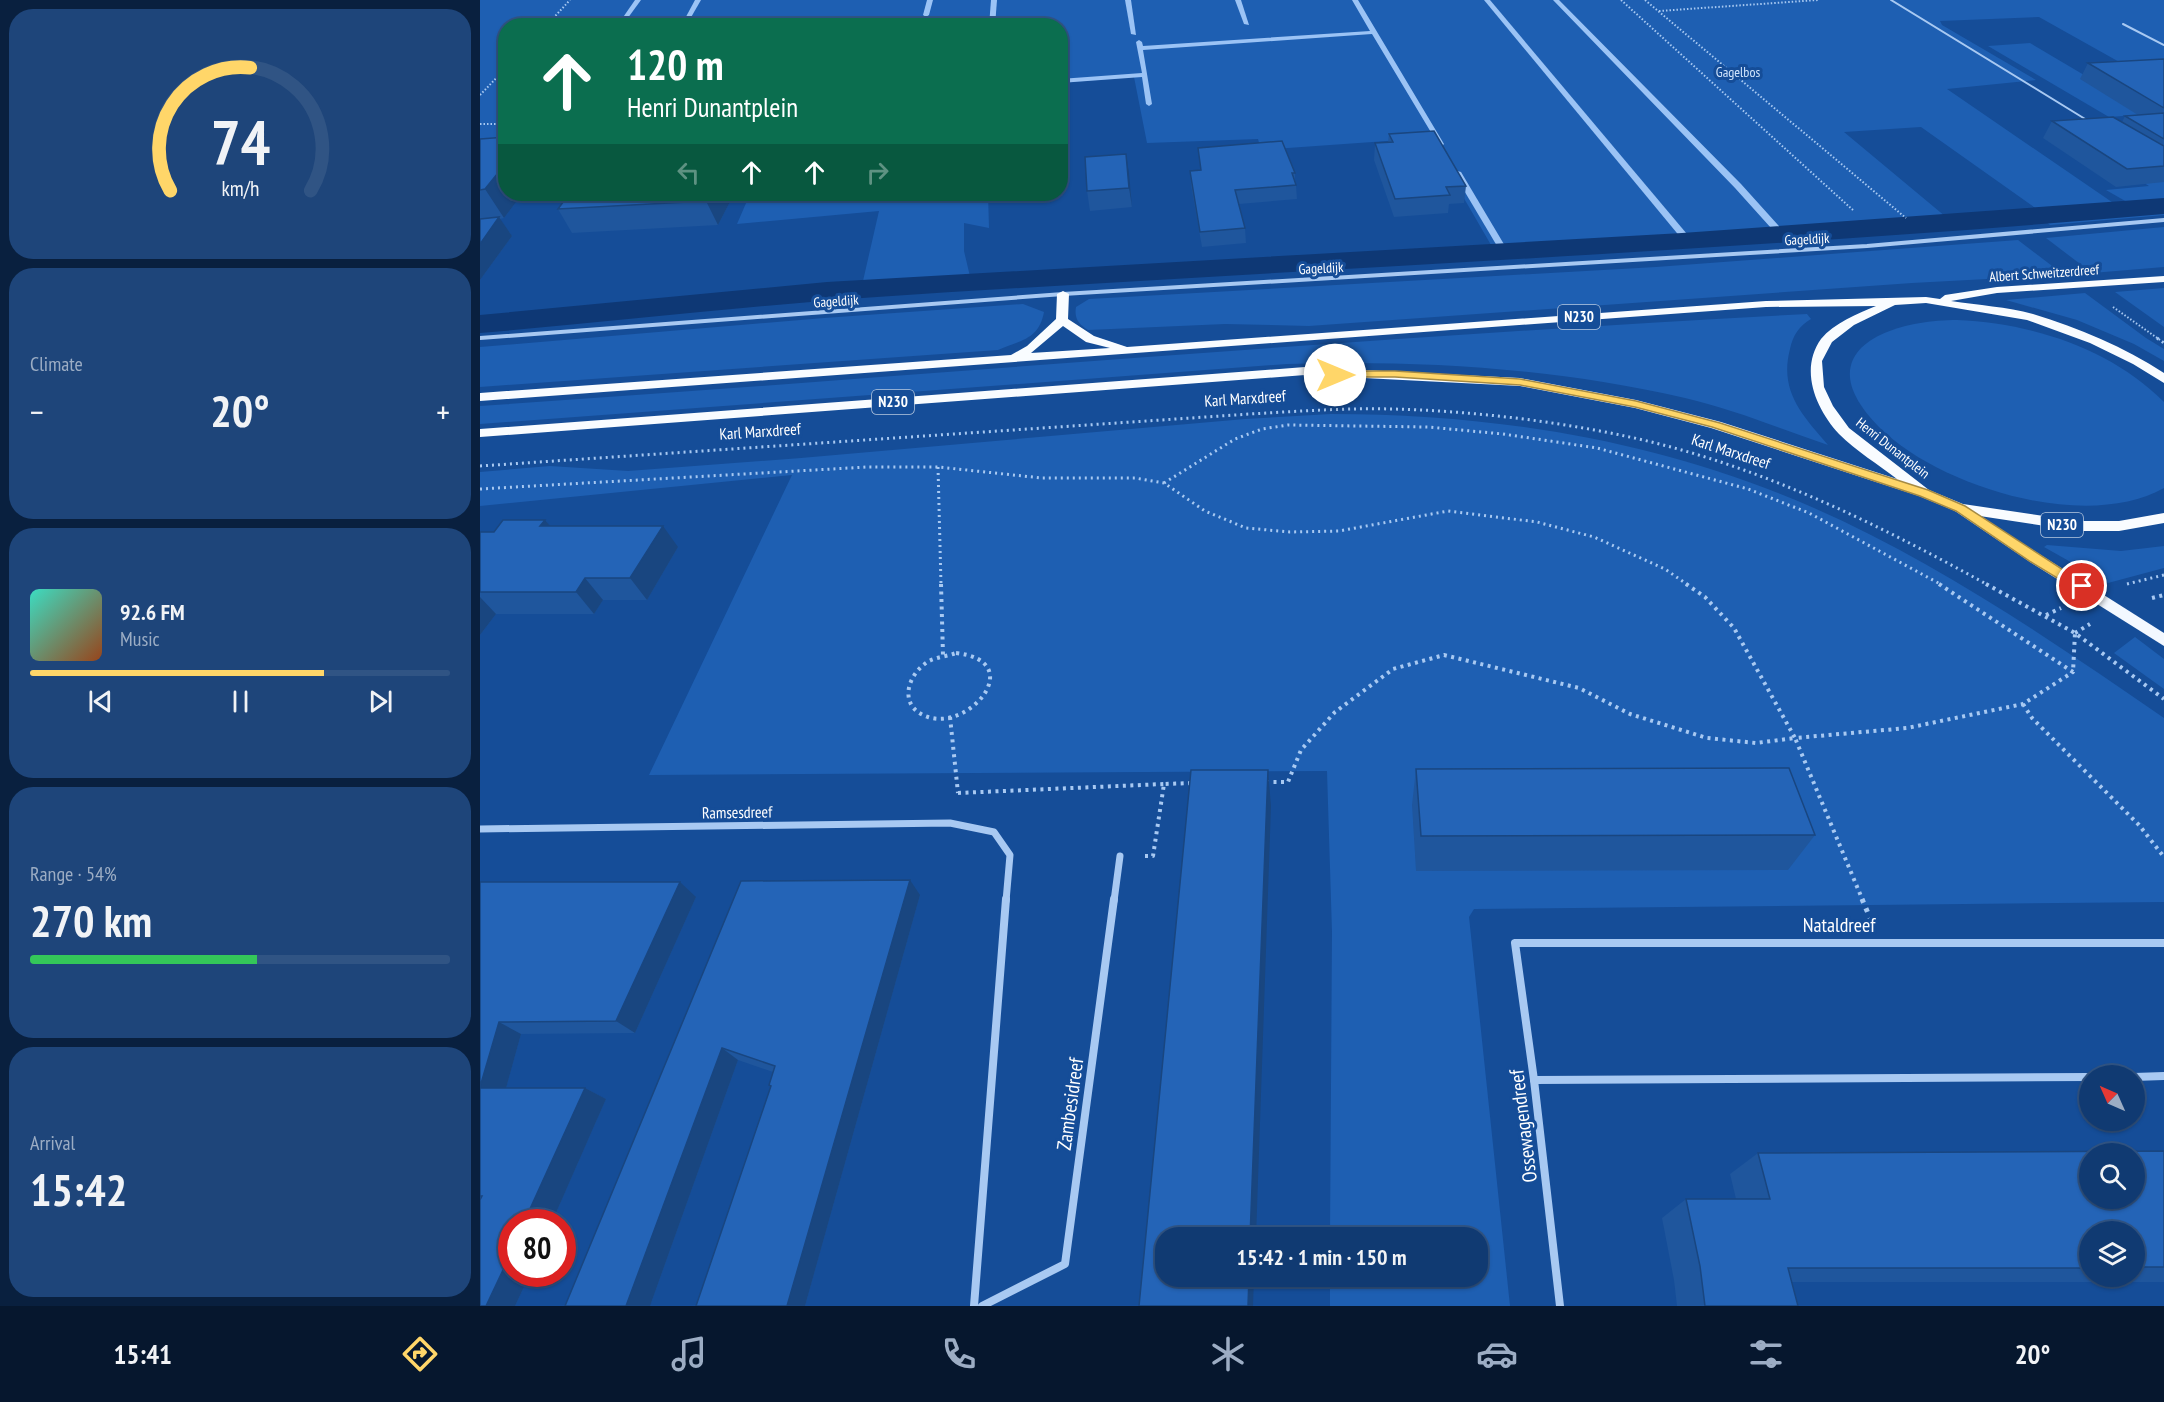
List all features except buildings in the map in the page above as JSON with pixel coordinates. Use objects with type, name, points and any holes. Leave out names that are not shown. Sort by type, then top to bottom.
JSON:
[{"type":"highway","name":"Albert Schweitzerdreef","points":[[1926,300],[1997,290],[2164,279]]},
{"type":"highway","points":[[1007,360],[1031,349],[1062,320],[1063,294]]},
{"type":"highway","name":"Henri Dunantplein","points":[[2164,379],[2137,361],[2094,340],[2038,320],[2007,312],[1926,300],[1893,302],[1850,322],[1827,340],[1816,361],[1818,387],[1827,406],[1844,431],[1924,493],[1960,508],[2078,526],[2119,526],[2164,518]]},
{"type":"highway","name":"N230","points":[[480,397],[1766,304],[1893,302]]},
{"type":"highway","points":[[1062,320],[1090,339],[1137,351]]},
{"type":"highway","name":"Karl Marxdreef","points":[[480,433],[1257,374],[1305,371],[1335,375],[1395,374],[1520,382],[1636,404],[1716,425],[1924,493]]},
{"type":"main road","points":[[1960,508],[2035,559],[2164,640]]},
{"type":"street","name":"Gageldijk","points":[[480,338],[1063,294],[1867,246],[2164,220]]},
{"type":"street","name":"Ramsesdreef","points":[[480,829],[951,823],[994,832],[1010,855],[974,1306]]},
{"type":"street","name":"Zambesidreef","points":[[982,1306],[1065,1264],[1120,855]]},
{"type":"street","name":"Nataldreef","points":[[1515,943],[2164,943]]},
{"type":"street","name":"Ossewagendreef","points":[[1515,943],[1534,1080],[1560,1306]]},
{"type":"street","points":[[2145,1077],[2164,1076]]},
{"type":"street","points":[[1534,1080],[2079,1077]]},
{"type":"lane","points":[[1892,0],[2093,124]]},
{"type":"lane","points":[[2122,24],[2164,45]]},
{"type":"path","points":[[553,18],[570,0]]},
{"type":"path","points":[[1621,0],[1854,211]]},
{"type":"path","points":[[1646,0],[1931,240]]},
{"type":"path","points":[[1659,11],[1818,0]]},
{"type":"path","points":[[480,95],[498,76]]},
{"type":"path","points":[[480,124],[498,124]]},
{"type":"path","name":"Karl Marxdreef","points":[[480,466],[1351,409],[1429,411],[1508,418],[1625,436],[1722,463],[1808,495],[1906,540],[2075,633]]},
{"type":"path","points":[[1164,483],[1235,439],[1262,429],[1288,425],[1428,427],[1503,434],[1597,448],[1726,482],[1809,513],[1926,575],[2073,672]]},
{"type":"path","points":[[480,489],[867,466],[938,467],[1042,478],[1135,478],[1164,483],[1205,511],[1246,528],[1290,532],[1339,531],[1448,511],[1537,522],[1594,537],[1665,569],[1705,597],[1734,628],[1796,738],[1880,942]]},
{"type":"path","points":[[938,467],[942,655]]},
{"type":"path","points":[[2073,672],[2075,633]]},
{"type":"path","points":[[2075,633],[2164,699]]},
{"type":"path","points":[[969,654],[987,665],[991,674],[990,684],[980,700],[963,712],[950,717],[924,716],[915,711],[905,695],[907,685],[920,667],[942,655],[969,654]]},
{"type":"path","points":[[1265,782],[1288,782],[1301,750],[1335,712],[1393,669],[1444,655],[1579,688],[1630,714],[1707,738],[1756,743],[1907,728],[2023,704],[2073,672]]},
{"type":"path","points":[[2023,704],[2032,718],[2139,825],[2164,857]]},
{"type":"path","points":[[950,717],[958,793],[951,823]]},
{"type":"path","points":[[958,793],[1197,783]]},
{"type":"path","points":[[1120,855],[1153,856],[1164,784]]},
{"type":"green space","name":"Gagelbos","points":[[480,0],[2164,0],[2164,87],[2039,17],[1940,21],[1942,25],[2036,80],[1947,89],[2125,211],[2048,217],[1921,127],[1844,132],[1958,227],[1788,241],[1498,257],[1429,138],[1261,150],[1258,139],[1147,143],[1134,77],[1068,82],[1068,18],[498,18],[498,160],[480,161]]},
{"type":"green space","points":[[2030,43],[2150,114],[2109,117],[1988,46]]},
{"type":"green space","points":[[2127,172],[2164,180],[2164,202],[2127,202],[2106,190],[2149,186]]},
{"type":"green space","points":[[747,201],[988,201],[989,228],[964,223],[964,251],[972,285],[860,294],[879,211],[737,224]]},
{"type":"green space","points":[[2164,209],[2164,215],[2050,225],[2044,220]]},
{"type":"green space","points":[[2164,227],[2164,267],[2092,273],[2046,238]]},
{"type":"green space","points":[[2018,240],[2064,275],[1912,283],[1309,326],[1225,324],[1088,330],[1080,323],[1076,315],[1076,307],[1089,299],[1656,267]]},
{"type":"green space","points":[[2164,288],[2164,327],[2115,292]]},
{"type":"green space","points":[[2085,293],[2164,349],[2164,361],[2134,344],[2077,320],[2006,300]]},
{"type":"green space","points":[[1023,304],[1044,312],[1042,321],[1034,333],[1022,341],[998,350],[480,387],[480,347]]},
{"type":"green space","points":[[1807,314],[1811,319],[1800,328],[1791,344],[1787,364],[1788,378],[1790,390],[1802,413],[1828,445],[1721,408],[1636,388],[1537,373],[1387,363],[1287,364],[480,424],[480,406],[1309,345]]},
{"type":"green space","points":[[1957,320],[2013,326],[2068,342],[2094,353],[2143,383],[2164,402],[2164,488],[2132,500],[2095,505],[2055,504],[2015,496],[1975,484],[1938,468],[1905,449],[1879,427],[1858,401],[1850,379],[1853,360],[1864,345],[1882,334],[1905,326]]},
{"type":"green space","points":[[1331,414],[1393,415],[1517,426],[1578,436],[1698,465],[1756,485],[1814,508],[1906,553],[2037,632],[2164,718],[2164,902],[1474,909],[1469,917],[1510,1306],[1330,1306],[1330,1287],[1488,1287],[1488,1227],[1330,1227],[1332,932],[1327,771],[649,775],[792,475],[480,506],[480,472],[550,466],[628,471],[1245,419]]},
{"type":"green space","points":[[2047,545],[2121,551],[2164,546],[2164,568],[2108,583],[2044,547]]},
{"type":"green space","points":[[2135,637],[2164,659],[2164,689],[2114,653]]},
{"type":"waterway","points":[[625,18],[638,0]]},
{"type":"waterway","points":[[688,18],[698,0]]},
{"type":"waterway","points":[[926,15],[930,0]]},
{"type":"waterway","points":[[993,18],[994,0]]},
{"type":"waterway","points":[[1128,0],[1134,34]]},
{"type":"waterway","points":[[1238,0],[1247,24]]},
{"type":"waterway","points":[[1355,0],[1374,32]]},
{"type":"waterway","points":[[1487,0],[1689,242]]},
{"type":"waterway","points":[[1556,0],[1738,186],[1783,236]]},
{"type":"waterway","points":[[1140,48],[1374,32]]},
{"type":"waterway","points":[[1374,32],[1441,144]]},
{"type":"waterway","points":[[1139,42],[1140,48]]},
{"type":"waterway","points":[[1140,48],[1145,75]]},
{"type":"waterway","points":[[1068,80],[1145,75]]},
{"type":"waterway","points":[[1145,75],[1149,104]]},
{"type":"waterway","points":[[1457,172],[1504,251]]},
{"type":"waterway","points":[[480,324],[827,291],[1682,242],[2003,220],[2164,206]]},
{"type":"route","points":[[1335,375],[1395,374],[1520,382],[1636,404],[1716,425],[1924,493],[1960,508],[2035,559],[2082,586]]}]
